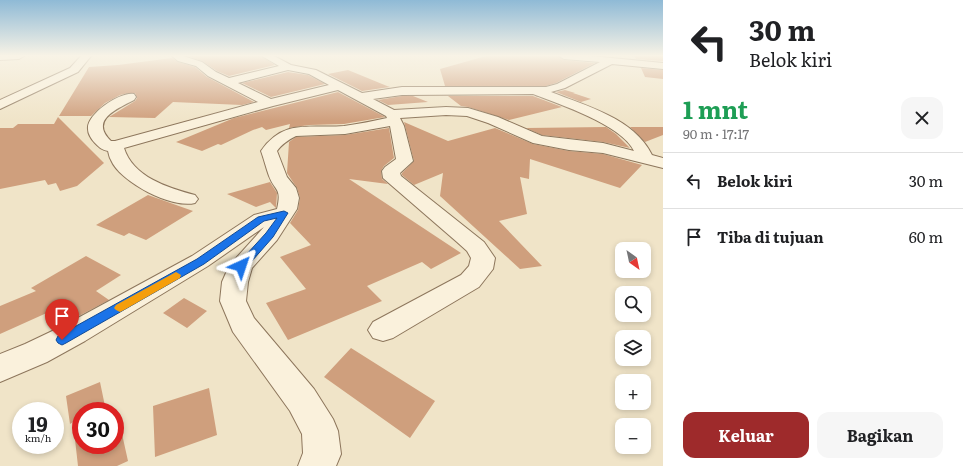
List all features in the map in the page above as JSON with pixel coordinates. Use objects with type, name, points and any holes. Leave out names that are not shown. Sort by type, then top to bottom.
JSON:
[{"type":"street","points":[[0,105],[58,78]]},
{"type":"street","points":[[219,78],[269,103]]},
{"type":"street","points":[[227,82],[244,78]]},
{"type":"street","points":[[323,78],[361,97],[393,118],[397,126],[405,161],[391,171],[392,178],[465,237],[476,247],[483,258],[481,269],[470,280],[383,330]]},
{"type":"street","points":[[361,97],[418,91],[537,91],[561,86],[577,78]]},
{"type":"street","points":[[130,97],[99,116],[96,121],[97,133],[107,146],[115,146],[269,103],[340,86]]},
{"type":"street","points":[[537,91],[599,117],[614,126],[638,144],[644,158]]},
{"type":"street","points":[[317,466],[322,454],[320,431],[302,400],[243,324],[233,301],[235,282],[241,266],[269,235],[284,213],[289,198],[287,188],[279,178],[269,152],[274,142],[284,136],[299,131],[343,130],[393,118],[446,111],[468,112],[493,120],[538,140],[603,148],[663,163]]},
{"type":"street","points":[[115,146],[119,160],[134,175],[146,184],[171,195],[188,199]]},
{"type":"street","points":[[0,368],[36,353],[181,273],[261,219],[284,213]]},
{"type":"building","points":[[82,78],[208,78],[254,102],[242,105],[173,102],[155,118],[109,117],[135,101],[137,98],[135,93],[128,93],[120,95],[105,103],[91,116],[59,116]]},
{"type":"building","points":[[264,78],[313,78],[325,84],[271,97],[242,83]]},
{"type":"building","points":[[335,78],[367,78],[390,87],[362,91]]},
{"type":"building","points":[[443,78],[566,78],[546,86],[445,86]]},
{"type":"building","points":[[565,90],[591,99],[581,102],[556,92]]},
{"type":"building","points":[[338,92],[385,117],[344,124],[309,125],[289,128],[290,124],[266,130],[262,127],[221,145],[218,144],[202,151],[176,142],[234,118]]},
{"type":"building","points":[[402,96],[413,96],[428,102],[388,105],[378,100]]},
{"type":"building","points":[[448,96],[533,96],[562,107],[509,120],[461,106]]},
{"type":"building","points":[[58,117],[104,163],[77,186],[60,191],[56,183],[48,185],[45,180],[0,189],[0,128],[13,128],[18,124],[54,124]]},
{"type":"building","points":[[404,122],[448,141],[495,128],[533,144],[569,151],[603,154],[642,165],[620,188],[530,159],[529,179],[520,177],[527,214],[499,221],[542,266],[520,269],[440,196],[443,173],[414,185],[402,175],[402,173],[414,161]]},
{"type":"building","points":[[606,127],[616,134],[630,148],[603,142],[542,135],[526,128]]},
{"type":"building","points":[[630,127],[663,127],[663,135],[645,142]]},
{"type":"building","points":[[389,128],[394,158],[384,166],[381,171],[382,179],[388,184],[349,179],[461,253],[431,269],[422,262],[367,286],[382,301],[288,340],[266,303],[306,289],[280,257],[311,245],[290,223],[298,210],[300,198],[297,188],[287,173],[289,142],[296,137],[345,135]]},
{"type":"building","points":[[270,182],[277,193],[276,208],[270,202],[256,207],[227,194]]},
{"type":"building","points":[[148,195],[193,211],[146,240],[129,233],[124,236],[96,225]]},
{"type":"building","points":[[86,256],[121,275],[96,291],[109,300],[75,318],[60,307],[0,334],[0,306],[36,291],[31,288]]},
{"type":"building","points":[[184,298],[207,311],[187,328],[163,313]]},
{"type":"building","points":[[351,348],[435,401],[410,438],[324,377]]},
{"type":"building","points":[[100,382],[104,402],[72,402],[72,423],[70,424],[66,396]]},
{"type":"building","points":[[209,388],[217,435],[155,457],[153,406]]},
{"type":"building","points":[[124,443],[128,461],[117,466],[78,466],[77,454],[124,454]]},
{"type":"slow traffic","points":[[120,308],[176,275]]},
{"type":"route","points":[[62,340],[200,261],[261,219],[284,213],[269,235],[241,266]]}]
